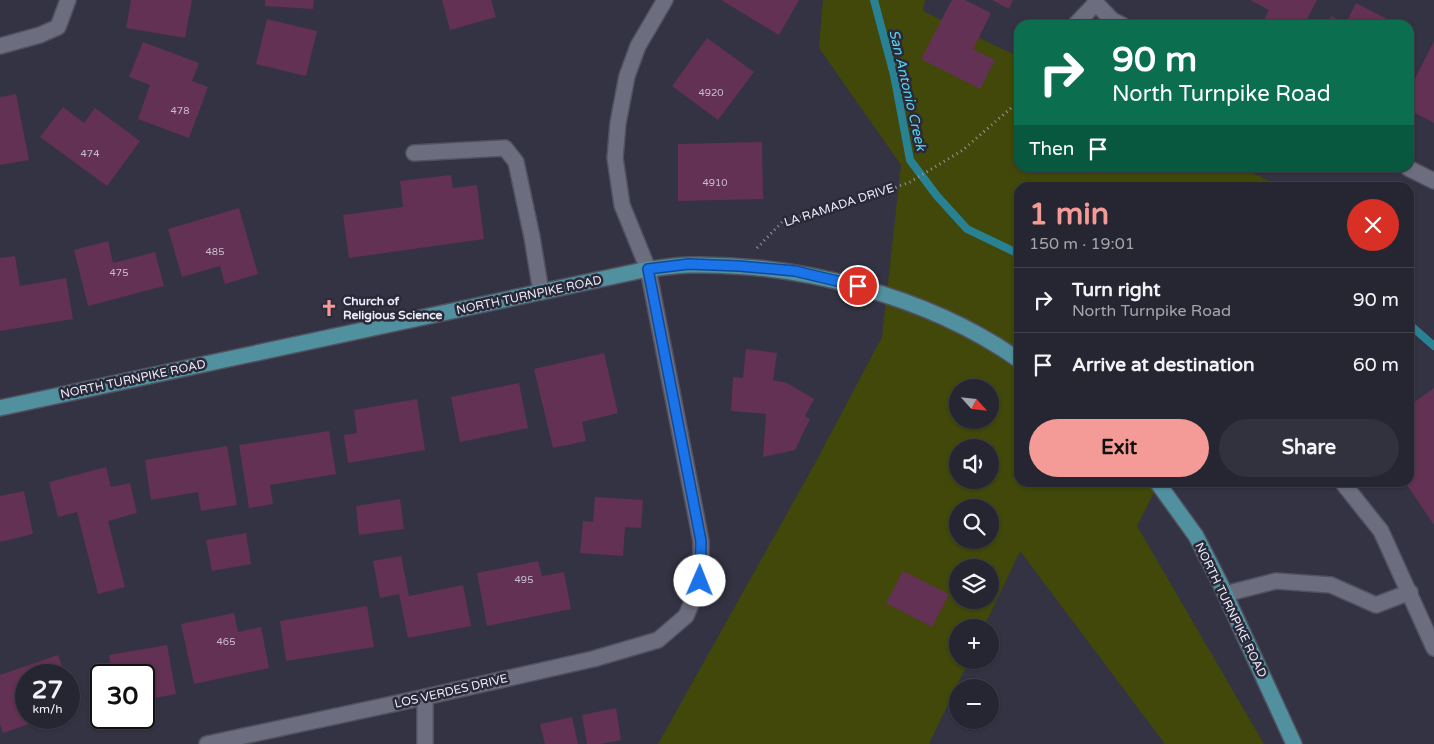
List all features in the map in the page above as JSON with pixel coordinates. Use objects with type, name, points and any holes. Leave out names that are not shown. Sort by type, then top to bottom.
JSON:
[{"type":"main road","name":"NORTH TURNPIKE ROAD","points":[[0,408],[648,269],[689,264],[795,271],[858,286],[919,308],[964,328],[1014,357]]},
{"type":"main road","name":"NORTH TURNPIKE ROAD","points":[[1161,487],[1196,536],[1225,594],[1294,744]]},
{"type":"street","points":[[0,46],[40,35],[58,27],[68,0]]},
{"type":"street","points":[[648,269],[622,205],[616,149],[618,122],[628,76],[638,46],[665,0]]},
{"type":"street","points":[[1079,20],[1096,2],[1112,20]]},
{"type":"street","points":[[414,152],[505,148],[516,162],[532,236],[541,292]]},
{"type":"street","points":[[1414,171],[1434,180]]},
{"type":"street","name":"LOS VERDES DRIVE","points":[[207,744],[425,697],[634,648],[658,640],[686,616],[700,581],[701,541],[648,269]]},
{"type":"street","points":[[1346,487],[1381,531],[1434,648]]},
{"type":"street","points":[[1225,594],[1276,581],[1331,586],[1376,605],[1410,592]]},
{"type":"street","points":[[425,697],[425,744]]},
{"type":"path","name":"LA RAMADA DRIVE","points":[[739,266],[783,221],[864,200],[910,182],[963,150],[1014,105]]},
{"type":"green space","points":[[823,0],[925,0],[923,11],[1014,55],[1014,172],[1250,172],[1271,182],[1014,182],[1014,487],[1157,487],[1137,526],[1264,744],[1165,744],[1020,551],[999,595],[999,559],[949,559],[949,609],[993,609],[988,619],[949,619],[949,669],[965,669],[960,679],[949,679],[949,702],[929,744],[658,744],[813,467],[882,337],[901,165],[819,48]]},
{"type":"building","points":[[131,0],[192,0],[185,38],[126,28]]},
{"type":"building","points":[[265,0],[314,0],[313,9],[265,6]]},
{"type":"building","points":[[442,0],[491,0],[496,17],[450,30]]},
{"type":"building","points":[[721,0],[799,0],[779,35]]},
{"type":"building","points":[[952,0],[965,0],[991,13],[973,49],[995,60],[980,89],[921,59]]},
{"type":"building","points":[[992,0],[1013,0],[1009,9]]},
{"type":"building","points":[[1250,0],[1317,0],[1307,20],[1264,20],[1269,10]]},
{"type":"building","points":[[1356,3],[1389,20],[1348,20]]},
{"type":"building","points":[[1331,16],[1340,20],[1329,20]]},
{"type":"building","points":[[267,19],[317,31],[306,76],[256,64]]},
{"type":"building","points":[[707,38],[754,72],[718,120],[672,86]]},
{"type":"building","points":[[1434,41],[1434,123],[1414,113],[1414,81]]},
{"type":"building","points":[[143,42],[199,63],[192,81],[208,87],[189,138],[138,119],[150,85],[129,77]]},
{"type":"building","points":[[16,94],[29,160],[0,165],[0,97]]},
{"type":"building","points":[[63,107],[84,123],[95,108],[140,141],[107,186],[40,137]]},
{"type":"building","points":[[762,142],[763,199],[678,201],[678,144]]},
{"type":"building","points":[[451,175],[453,188],[477,185],[484,239],[349,258],[343,215],[403,207],[400,181]]},
{"type":"building","points":[[239,208],[258,274],[225,284],[220,266],[182,277],[168,229]]},
{"type":"building","points":[[108,241],[113,263],[155,252],[164,286],[88,306],[74,250]]},
{"type":"building","points":[[15,256],[20,286],[66,278],[73,319],[0,331],[0,258]]},
{"type":"building","points":[[746,349],[777,353],[773,380],[787,383],[814,399],[805,416],[810,419],[795,450],[763,457],[766,414],[731,411],[733,377],[743,378]]},
{"type":"building","points":[[604,353],[618,413],[582,422],[586,441],[553,448],[534,369]]},
{"type":"building","points":[[519,383],[528,428],[460,442],[451,397]]},
{"type":"building","points":[[1434,388],[1434,525],[1408,487],[1414,487],[1414,402]]},
{"type":"building","points":[[417,399],[425,450],[348,463],[344,435],[357,433],[354,410]]},
{"type":"building","points":[[329,431],[336,474],[270,485],[273,504],[249,508],[239,445]]},
{"type":"building","points":[[227,446],[237,505],[201,511],[198,492],[151,500],[145,460]]},
{"type":"building","points":[[106,467],[111,487],[130,483],[137,513],[108,521],[125,587],[98,594],[77,512],[58,517],[49,482]]},
{"type":"building","points":[[24,491],[33,534],[0,542],[0,496]]},
{"type":"building","points":[[595,497],[643,500],[641,528],[625,527],[623,556],[580,553],[583,521],[593,522]]},
{"type":"building","points":[[400,499],[404,529],[359,535],[356,506]]},
{"type":"building","points":[[246,533],[251,564],[212,571],[206,540]]},
{"type":"building","points":[[401,556],[409,596],[463,585],[471,626],[408,638],[399,594],[380,598],[373,561]]},
{"type":"building","points":[[538,561],[542,576],[564,572],[571,609],[487,626],[477,573]]},
{"type":"building","points":[[903,571],[949,594],[932,627],[886,603]]},
{"type":"building","points":[[367,606],[374,647],[286,661],[280,621]]},
{"type":"building","points":[[234,613],[238,632],[261,627],[269,668],[194,684],[181,624]]},
{"type":"building","points":[[167,645],[176,694],[155,698],[155,664],[111,664],[109,655]]},
{"type":"building","points":[[58,655],[61,664],[32,664]]},
{"type":"building","points":[[15,670],[15,729],[3,733],[0,724],[0,675]]},
{"type":"building","points":[[616,708],[621,740],[601,744],[587,744],[582,715]]},
{"type":"building","points":[[572,717],[578,744],[545,744],[540,724]]},
{"type":"waterway","name":"San Antonio Creek","points":[[874,0],[894,75],[910,160],[937,196],[967,229],[1014,252]]},
{"type":"waterway","name":"San Antonio Creek","points":[[1414,328],[1434,346]]},
{"type":"place","name":"Church of Religious Science","points":[[329,308]]},
{"type":"route","points":[[700,581],[701,541],[648,269],[689,264],[739,266],[795,271],[858,286]]}]
